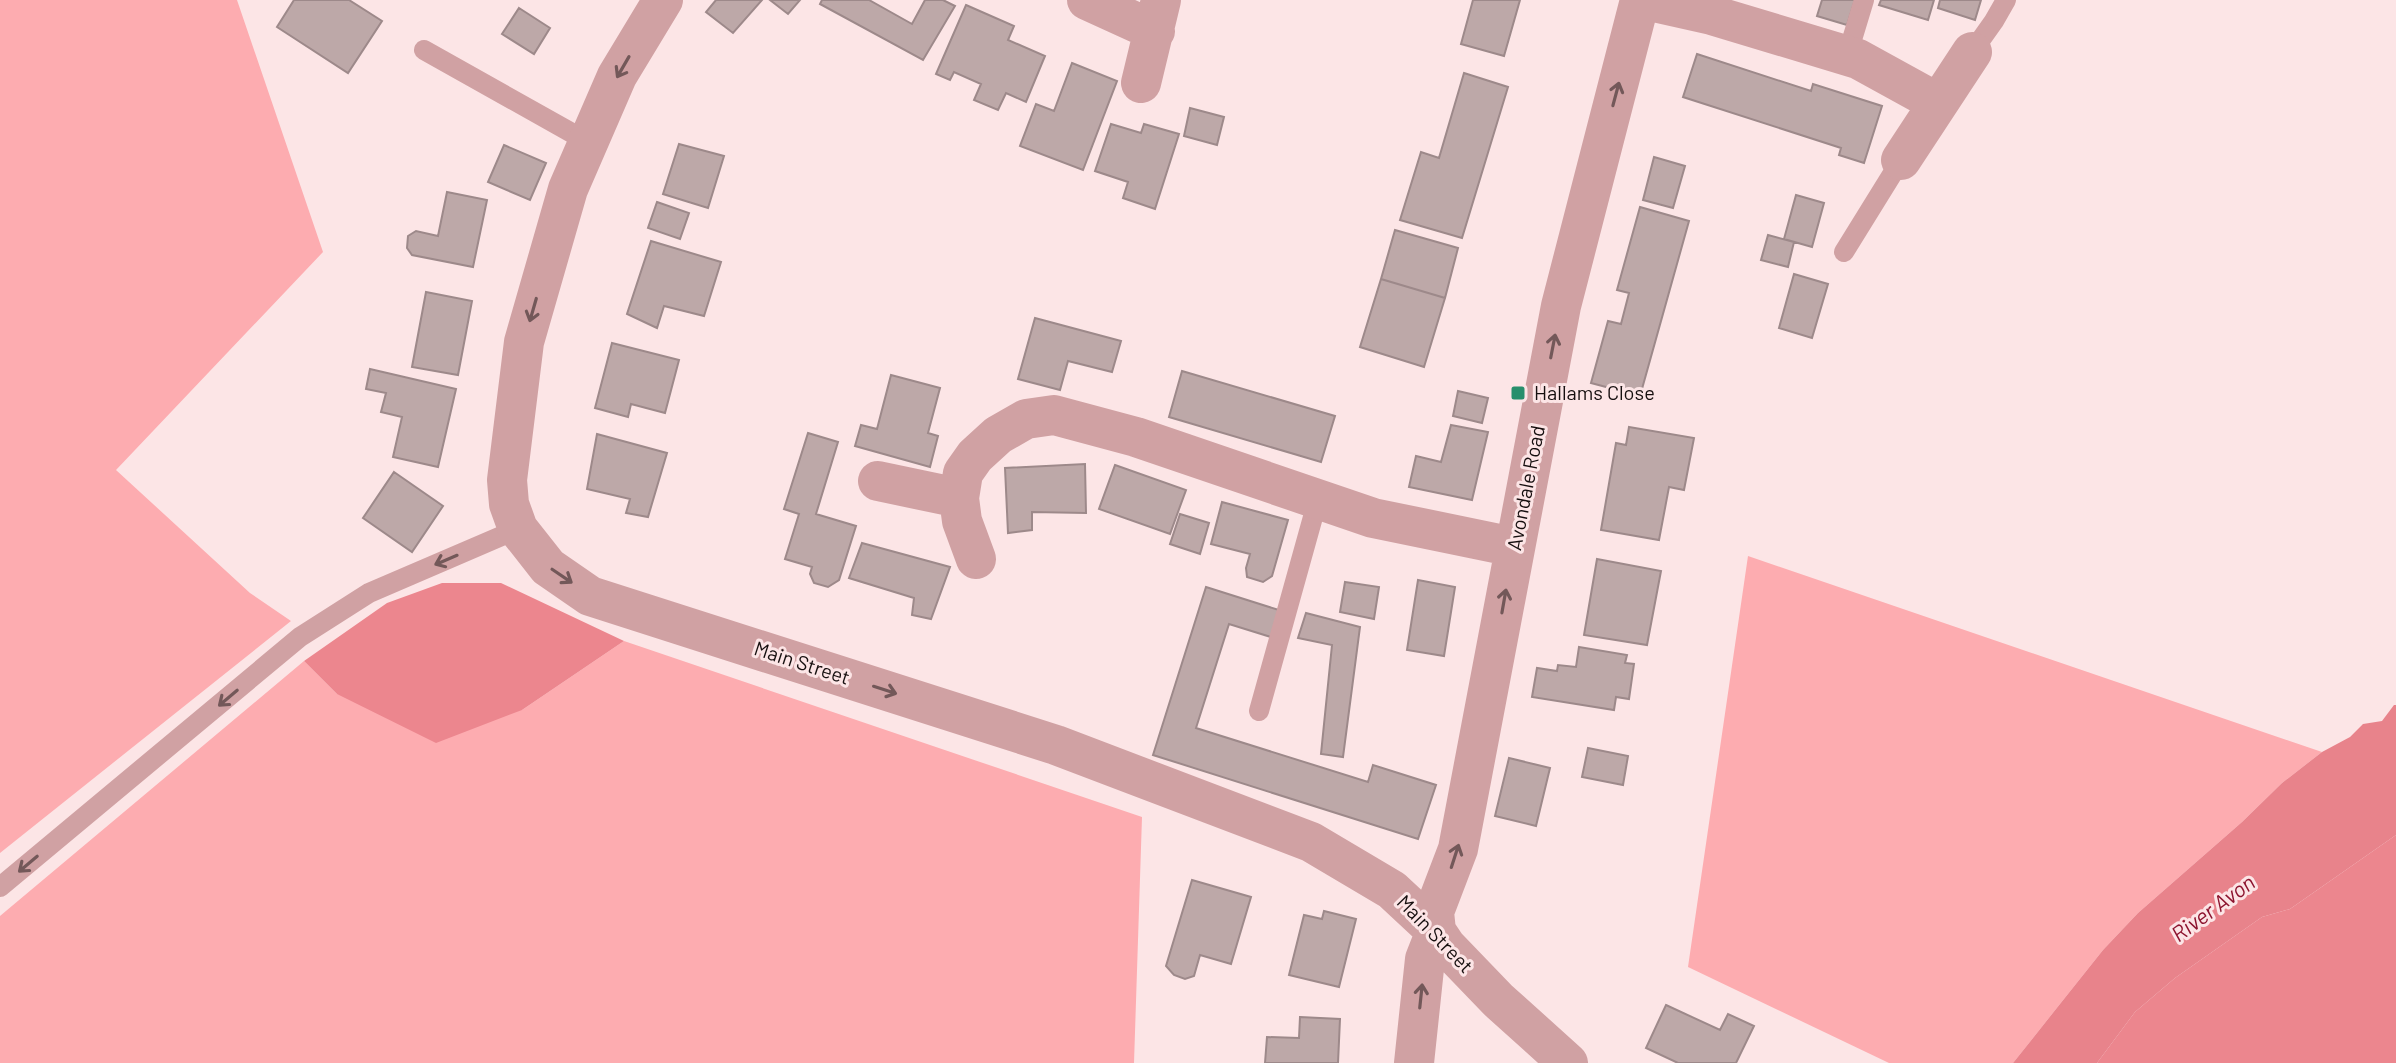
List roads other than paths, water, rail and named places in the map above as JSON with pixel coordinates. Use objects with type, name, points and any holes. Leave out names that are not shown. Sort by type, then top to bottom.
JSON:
[{"type":"street","name":"Main Street","points":[[663,0],[617,76],[568,189],[524,342],[507,480],[509,504],[518,529],[548,567],[590,596],[1056,745],[1297,837],[1392,890],[1436,931],[1446,946],[1498,1000],[1568,1063]]},
{"type":"street","points":[[1087,0],[1158,15],[1141,83]]},
{"type":"street","points":[[1643,0],[1712,15],[1847,56],[1938,103]]},
{"type":"street","name":"Avondale Road","points":[[1414,1063],[1425,959],[1436,931],[1434,912],[1458,849],[1561,306],[1643,0]]},
{"type":"street","points":[[1901,160],[1972,52]]},
{"type":"street","points":[[976,559],[962,521],[959,498],[963,473],[975,456],[998,435],[1026,419],[1054,415],[1136,437],[1373,518],[1514,547]]},
{"type":"street","points":[[878,481],[959,498]]},
{"type":"lane","points":[[1847,56],[1864,0]]},
{"type":"lane","points":[[1972,52],[2006,0]]},
{"type":"lane","points":[[424,50],[588,142]]},
{"type":"lane","points":[[1844,252],[1901,160]]},
{"type":"lane","points":[[1259,711],[1318,499]]},
{"type":"lane","points":[[0,887],[300,637],[369,593],[518,529]]},
{"type":"water","name":"River Avon","points":[[2394,705],[2396,835],[2290,909],[2262,917],[2175,978],[2135,1012],[2097,1063],[2013,1063],[2103,950],[2138,913],[2282,783],[2322,752],[2350,737],[2363,724],[2382,721]]},
{"type":"place","name":"Hallams Close","points":[[1518,393]]}]
